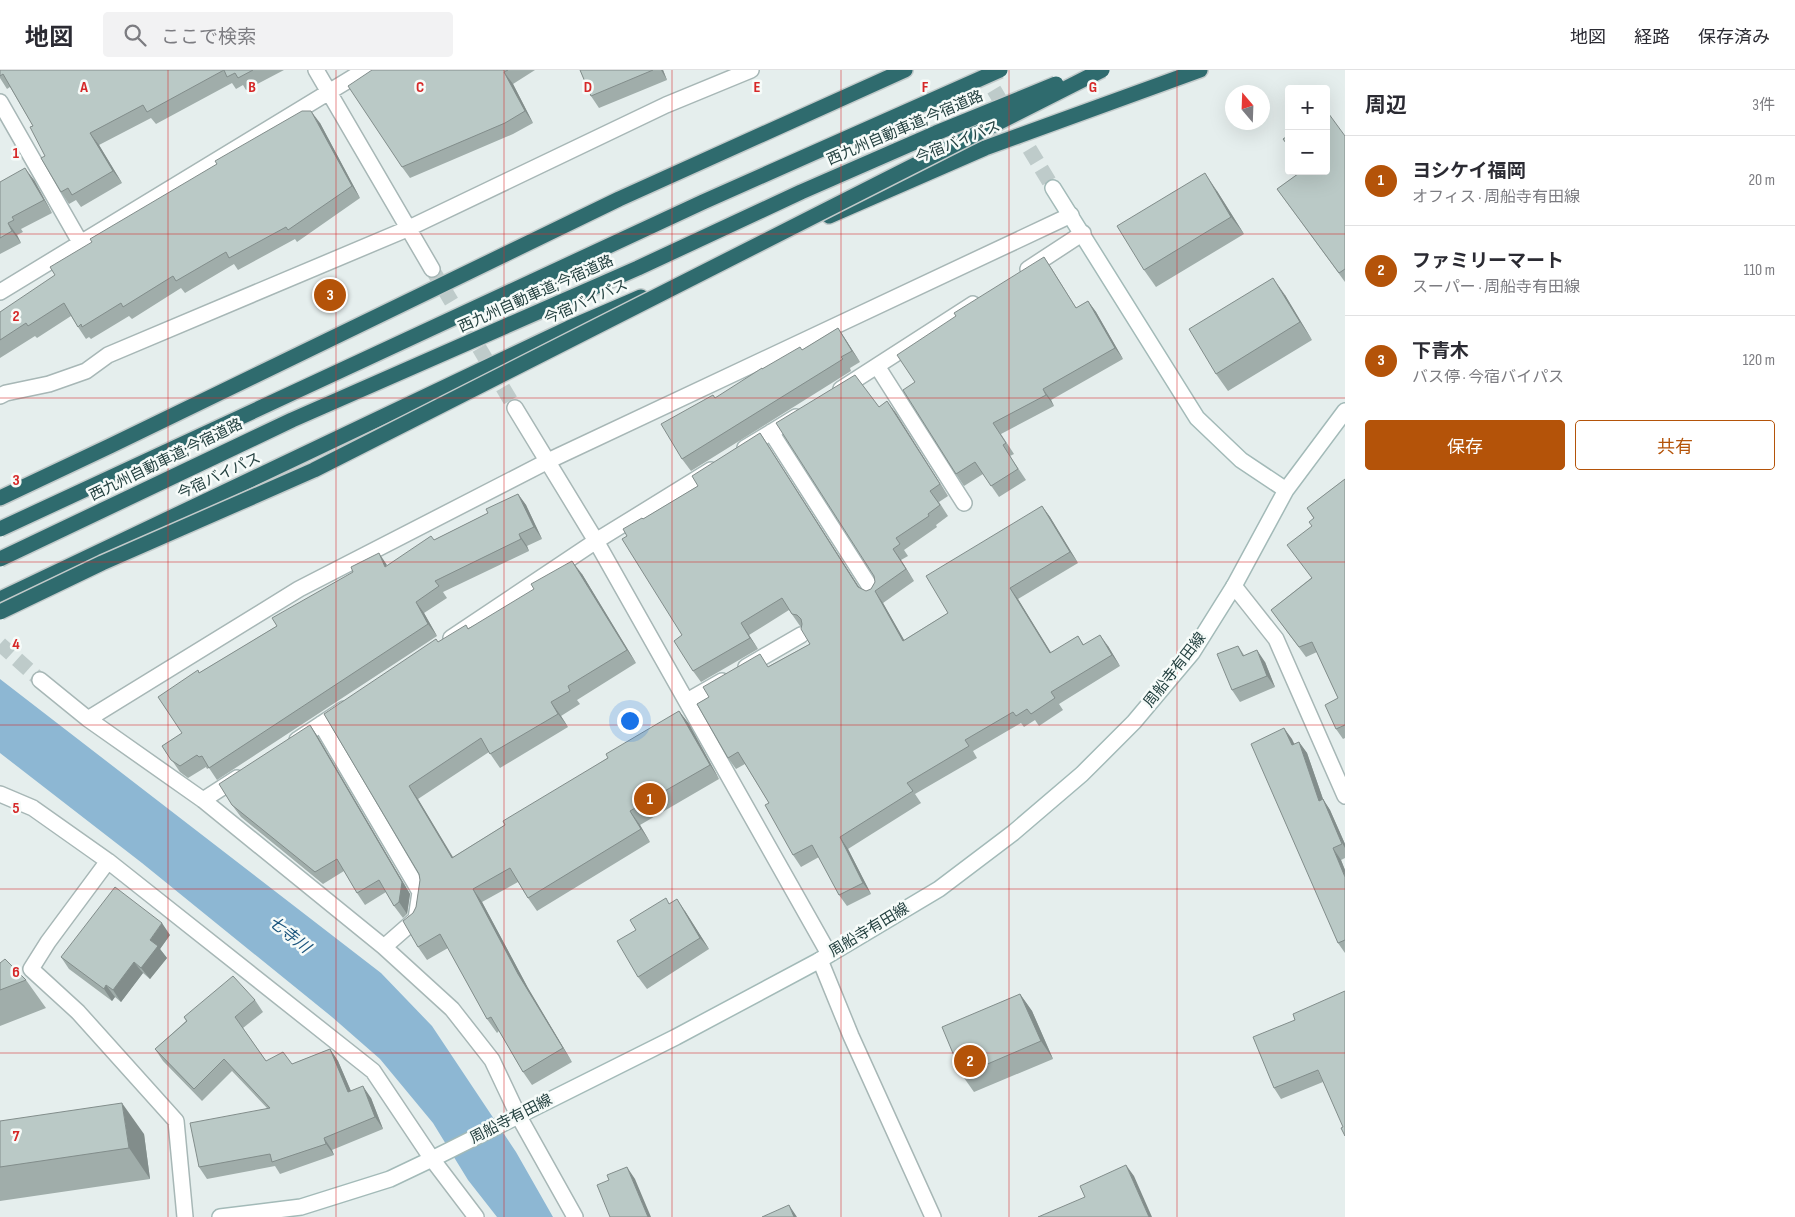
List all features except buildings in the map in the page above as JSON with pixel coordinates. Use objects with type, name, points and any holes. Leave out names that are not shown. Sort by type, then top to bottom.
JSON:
[{"type":"highway","points":[[0,498],[619,198],[905,70]]},
{"type":"highway","name":"西九州自動車道;今宿道路","points":[[0,529],[694,206],[1000,70]]},
{"type":"highway","name":"西九州自動車道;今宿道路","points":[[0,559],[292,420],[638,268],[800,192],[926,137],[1089,70]]},
{"type":"highway","points":[[0,612],[102,563],[314,470],[1102,70]]},
{"type":"highway","name":"今宿バイパス","points":[[0,599],[569,328],[985,148],[1200,70]]},
{"type":"street","points":[[316,70],[432,269]]},
{"type":"street","points":[[1,288],[365,70]]},
{"type":"street","points":[[0,396],[49,384],[86,371],[108,355],[407,229],[666,105],[751,70]]},
{"type":"street","points":[[0,102],[80,242]]},
{"type":"street","points":[[1053,188],[1197,418],[1241,460],[1286,490]]},
{"type":"street","points":[[88,719],[299,589],[548,461],[1071,215]]},
{"type":"street","points":[[1017,276],[1083,234]]},
{"type":"street","points":[[828,397],[984,297]]},
{"type":"street","points":[[877,366],[964,503]]},
{"type":"street","points":[[442,643],[596,541],[812,407]]},
{"type":"street","points":[[515,408],[596,541],[687,701],[825,957],[851,1036],[933,1217]]},
{"type":"street","name":"周船寺有田線","points":[[220,1217],[301,1206],[390,1178],[432,1160],[676,1037],[825,957],[939,888],[1013,834],[1082,774],[1134,722],[1192,653],[1234,586],[1286,490],[1345,411]]},
{"type":"street","points":[[771,432],[874,593]]},
{"type":"street","points":[[1234,586],[1276,639],[1345,796]]},
{"type":"street","points":[[687,701],[801,635]]},
{"type":"street","points":[[40,680],[88,719],[203,800],[384,947],[452,1009],[492,1060],[518,1115],[575,1217]]},
{"type":"street","points":[[282,749],[354,703]]},
{"type":"street","points":[[321,724],[420,892],[416,918],[384,947]]},
{"type":"street","points":[[203,800],[250,770]]},
{"type":"street","points":[[0,794],[33,808],[108,861],[373,1071],[432,1160],[476,1217]]},
{"type":"street","points":[[108,861],[48,942],[31,969],[78,1012],[176,1121],[185,1217]]},
{"type":"water","name":"七寺川","points":[[0,679],[381,973],[432,1026],[516,1152],[553,1217],[497,1217],[468,1180],[433,1123],[380,1059],[332,1017],[142,863],[0,753]]},
{"type":"tunnel","points":[[982,70],[1053,188]]},
{"type":"tunnel","points":[[432,269],[515,408]]},
{"type":"tunnel","points":[[0,644],[40,680]]},
{"type":"place","name":"下青木","points":[[330,295]]},
{"type":"place","name":"ヨシケイ福岡","points":[[650,799]]},
{"type":"place","name":"ファミリーマート","points":[[970,1061]]}]
